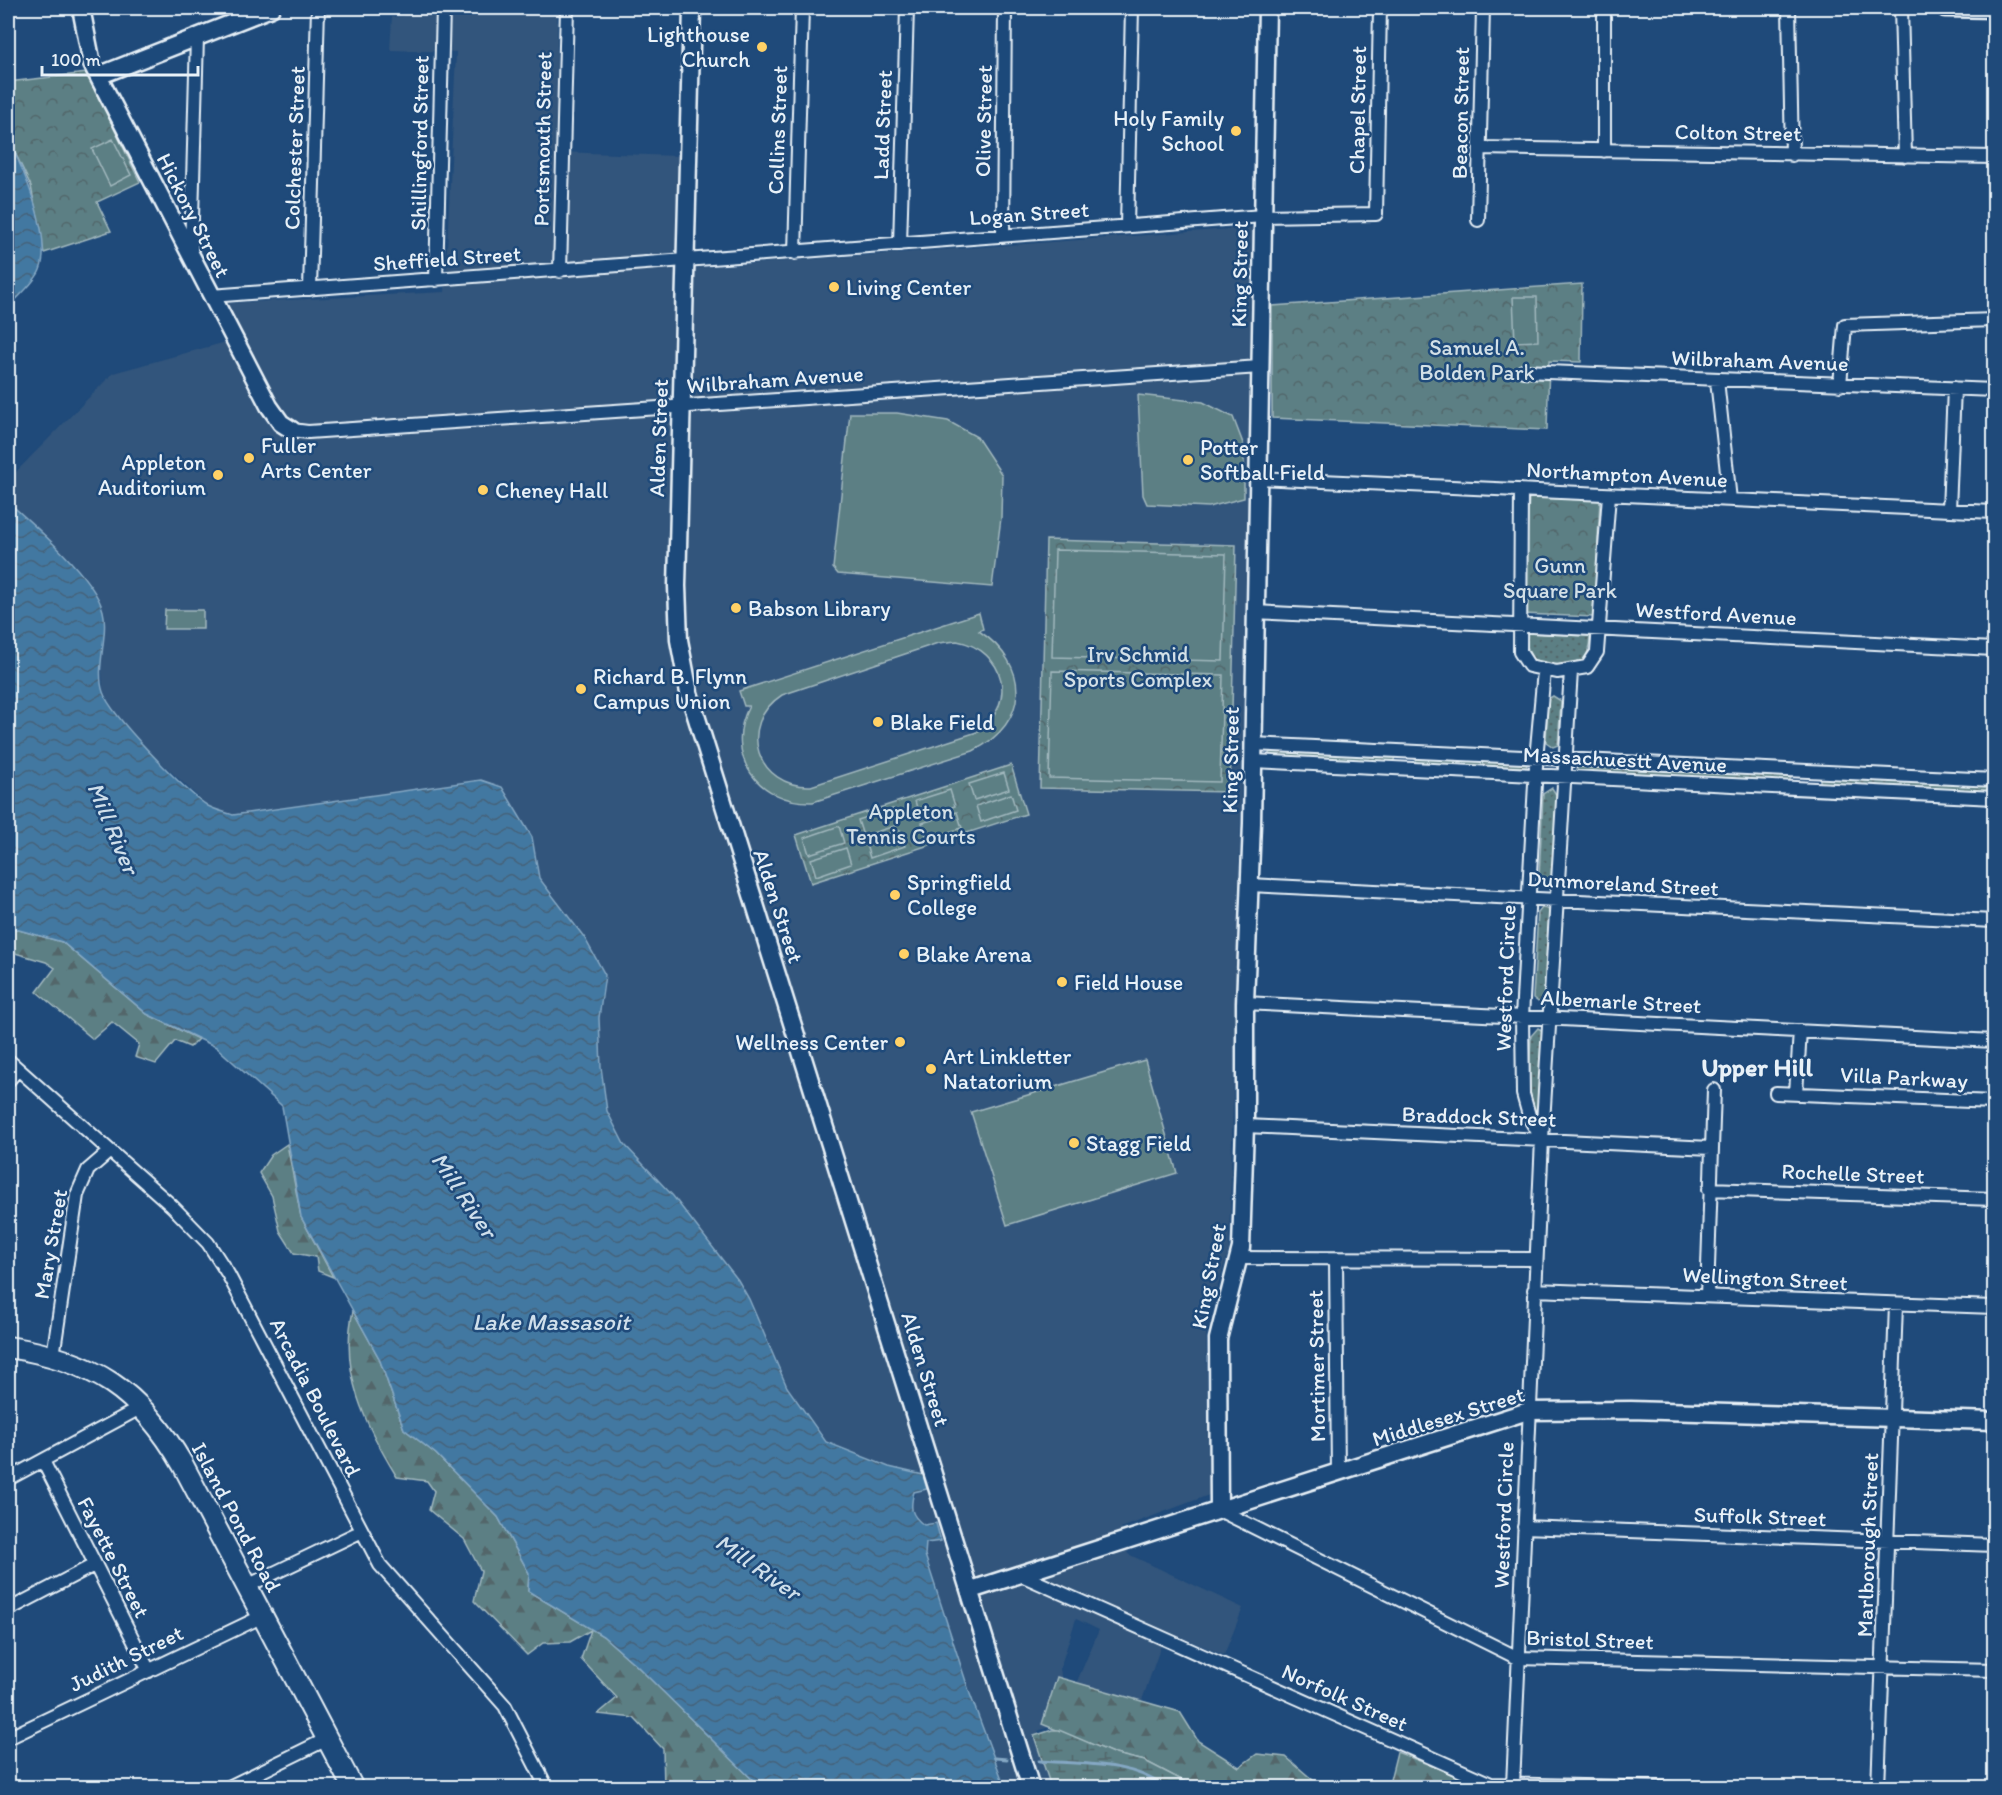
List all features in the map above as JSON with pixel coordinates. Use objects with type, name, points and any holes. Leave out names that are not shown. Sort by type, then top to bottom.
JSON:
[{"type":"main road","name":"Island Pond Road","points":[[8,1347],[53,1356],[102,1376],[142,1407],[168,1438],[353,1788]]},
{"type":"street","name":"Hickory Street","points":[[81,8],[92,64],[275,415],[292,430]]},
{"type":"street","points":[[98,76],[197,37],[241,13],[271,8]]},
{"type":"street","name":"Colchester Street","points":[[310,289],[318,8]]},
{"type":"street","name":"Shillingford Street","points":[[436,280],[443,8]]},
{"type":"street","name":"Portsmouth Street","points":[[560,271],[567,8]]},
{"type":"street","name":"Alden Street","points":[[692,8],[677,605],[680,652],[689,693],[1031,1788]]},
{"type":"street","name":"Collins Street","points":[[795,253],[802,8]]},
{"type":"street","name":"Ladd Street","points":[[900,244],[907,8]]},
{"type":"street","name":"Olive Street","points":[[1003,236],[1005,8]]},
{"type":"street","points":[[1127,226],[1132,8]]},
{"type":"street","name":"King Street","points":[[1219,1510],[1218,1339],[1239,1258],[1245,1126],[1245,1003],[1253,753],[1267,8]]},
{"type":"street","name":"Chapel Street","points":[[1376,214],[1380,8]]},
{"type":"street","name":"Beacon Street","points":[[1478,220],[1483,8]]},
{"type":"street","points":[[1604,8],[1604,151]]},
{"type":"street","points":[[1789,8],[1792,155]]},
{"type":"street","points":[[1901,8],[1905,156]]},
{"type":"street","points":[[1945,8],[1995,9]]},
{"type":"street","points":[[191,257],[197,37]]},
{"type":"street","name":"Colton Street","points":[[1480,148],[1995,157]]},
{"type":"street","name":"Logan Street","points":[[686,261],[1263,216],[1376,214]]},
{"type":"street","name":"Sheffield Street","points":[[211,296],[686,261]]},
{"type":"street","points":[[1840,385],[1845,325],[1995,320]]},
{"type":"street","name":"Wilbraham Avenue","points":[[292,430],[308,432],[1260,367]]},
{"type":"street","name":"Wilbraham Avenue","points":[[1523,371],[1995,390]]},
{"type":"street","points":[[1717,380],[1730,500]]},
{"type":"street","points":[[1949,510],[1954,388]]},
{"type":"street","name":"Northampton Avenue","points":[[1258,478],[1995,512]]},
{"type":"street","points":[[1521,490],[1519,648],[1523,660],[1529,666],[1544,671],[1571,671],[1587,667],[1593,661],[1601,629],[1609,495]]},
{"type":"street","name":"Westford Avenue","points":[[1255,612],[1995,649]]},
{"type":"street","name":"Westford Circle","points":[[1542,1139],[1530,1119],[1522,1094],[1522,1017],[1536,758],[1544,671]]},
{"type":"street","name":"Westford Circle","points":[[1513,1785],[1534,1290],[1571,671]]},
{"type":"street","points":[[1404,769],[1405,752]]},
{"type":"street","points":[[1253,753],[1405,752],[1995,780]]},
{"type":"street","name":"Massachuestt Avenue","points":[[1253,753],[1404,769],[1995,798]]},
{"type":"street","points":[[1804,789],[1805,771]]},
{"type":"street","name":"Dunmoreland Street","points":[[1250,885],[1995,921]]},
{"type":"street","name":"Albemarle Street","points":[[1245,1003],[1995,1041]]},
{"type":"street","points":[[1796,1093],[1800,1031]]},
{"type":"street","name":"Arcadia Boulevard","points":[[8,1060],[172,1206],[218,1257],[380,1565],[505,1706],[547,1788]]},
{"type":"street","points":[[8,1081],[18,1069]]},
{"type":"street","points":[[1707,1296],[1714,1090]]},
{"type":"street","name":"Villa Parkway","points":[[1776,1093],[1995,1102]]},
{"type":"street","name":"Braddock Street","points":[[1245,1126],[1711,1148]]},
{"type":"street","name":"Mary Street","points":[[53,1356],[77,1195],[88,1170],[110,1151]]},
{"type":"street","name":"Rochelle Street","points":[[1709,1189],[1995,1199]]},
{"type":"street","points":[[1239,1258],[1536,1259]]},
{"type":"street","name":"Mortimer Street","points":[[1336,1259],[1338,1473]]},
{"type":"street","name":"Wellington Street","points":[[1534,1290],[1995,1307]]},
{"type":"street","name":"Marlborough Street","points":[[1878,1788],[1896,1305]]},
{"type":"street","points":[[8,1479],[142,1407]]},
{"type":"street","name":"Middlesex Street","points":[[971,1590],[1528,1411],[1631,1410],[1995,1421]]},
{"type":"street","name":"Fayette Street","points":[[43,1461],[149,1671]]},
{"type":"street","name":"Bristol Street","points":[[1219,1510],[1518,1658],[1995,1670]]},
{"type":"street","name":"Suffolk Street","points":[[1524,1527],[1995,1545]]},
{"type":"street","points":[[247,1586],[362,1531]]},
{"type":"street","points":[[8,1610],[94,1565]]},
{"type":"street","name":"Norfolk Street","points":[[1019,1574],[1486,1782],[1513,1785],[1670,1788]]},
{"type":"street","name":"Judith Street","points":[[8,1738],[263,1616]]},
{"type":"street","points":[[227,1788],[327,1739]]},
{"type":"shaded area","name":"Springfield College","points":[[404,8],[557,8],[557,152],[680,156],[676,269],[1257,227],[1229,1251],[1206,1322],[1209,1495],[1121,1528],[1128,1554],[1243,1608],[1224,1655],[1166,1631],[1138,1712],[1075,1686],[1099,1630],[1076,1619],[1060,1668],[1067,1720],[1038,1731],[1053,1787],[1005,1787],[970,1694],[925,1555],[926,1543],[941,1540],[936,1523],[924,1525],[914,1518],[911,1506],[923,1475],[889,1467],[826,1442],[787,1387],[749,1299],[738,1280],[673,1196],[624,1144],[607,1111],[601,1067],[599,1018],[605,975],[584,937],[539,878],[532,837],[481,780],[233,815],[208,806],[153,755],[116,715],[103,691],[101,654],[28,519],[8,502],[8,480],[113,373],[244,337],[226,303],[445,292],[456,52],[390,50],[392,17],[403,16]]},
{"type":"green space","points":[[87,73],[140,182],[97,202],[111,231],[44,253],[31,186],[8,138],[8,82]]},
{"type":"green space","points":[[113,139],[131,175],[110,186],[92,149]]},
{"type":"green space","name":"Samuel A. Bolden Park","points":[[1582,284],[1581,362],[1549,361],[1547,430],[1272,418],[1272,306]]},
{"type":"green space","points":[[1513,297],[1537,297],[1538,341],[1515,342]]},
{"type":"green space","points":[[1138,395],[1203,402],[1233,417],[1244,446],[1244,498],[1209,507],[1147,504],[1143,495]]},
{"type":"green space","points":[[850,413],[897,413],[948,421],[977,437],[1002,475],[1001,518],[992,587],[838,574],[833,568]]},
{"type":"green space","name":"Gunn Square Park","points":[[1529,496],[1600,499],[1594,617],[1523,614]]},
{"type":"green space","name":"Irv Schmid Sports Complex","points":[[1046,540],[1236,545],[1230,792],[1040,788]]},
{"type":"green space","points":[[1055,550],[1226,554],[1223,661],[1052,657]]},
{"type":"green space","points":[[165,610],[203,610],[203,629],[164,629]]},
{"type":"green space","points":[[979,613],[983,629],[979,631],[996,645],[1008,660],[1015,677],[1017,693],[1014,710],[1005,725],[992,739],[973,751],[813,802],[777,795],[762,786],[751,774],[740,742],[742,725],[749,706],[744,706],[739,691]],"holes":[[[957,641],[973,646],[986,655],[995,666],[1001,679],[1002,693],[998,707],[990,720],[977,732],[811,786],[792,784],[777,777],[766,766],[759,752],[757,738],[760,722],[768,708],[782,695],[938,643]]]},
{"type":"green space","points":[[1525,633],[1590,636],[1587,653],[1579,667],[1573,672],[1559,678],[1550,678],[1532,658],[1527,647]]},
{"type":"green space","points":[[1052,671],[1223,675],[1220,782],[1049,778]]},
{"type":"green space","points":[[1553,696],[1561,701],[1558,745],[1553,747],[1546,742],[1548,699]]},
{"type":"green space","points":[[1271,751],[1395,757],[1393,763],[1270,757],[1268,755]]},
{"type":"green space","points":[[1415,758],[1526,763],[1527,767],[1415,764]]},
{"type":"green space","name":"Appleton Tennis Courts","points":[[1011,765],[1026,814],[811,883],[796,835]]},
{"type":"green space","points":[[1577,766],[1788,776],[1791,778],[1788,782],[1577,771]]},
{"type":"green space","points":[[1004,773],[1009,789],[974,800],[969,784]]},
{"type":"green space","points":[[1820,778],[1994,786],[1994,791],[1820,783]]},
{"type":"green space","points":[[1552,788],[1557,796],[1553,879],[1548,886],[1543,887],[1539,878],[1543,794]]},
{"type":"green space","points":[[950,790],[955,806],[920,818],[915,801]]},
{"type":"green space","points":[[1011,794],[1016,810],[981,822],[976,806]]},
{"type":"green space","points":[[893,809],[898,825],[863,836],[858,820]]},
{"type":"green space","points":[[957,812],[962,828],[927,839],[922,823]]},
{"type":"green space","points":[[839,826],[844,843],[809,854],[804,838]]},
{"type":"green space","points":[[900,830],[905,846],[870,858],[865,841]]},
{"type":"green space","points":[[846,848],[851,864],[816,876],[811,859]]},
{"type":"green space","points":[[1542,908],[1550,910],[1551,915],[1545,1003],[1541,1004],[1533,998],[1538,913]]},
{"type":"green space","points":[[8,927],[62,942],[147,1014],[198,1039],[190,1047],[175,1041],[156,1064],[135,1057],[139,1044],[112,1022],[93,1039],[37,992],[55,968],[46,962],[8,951]]},
{"type":"green space","points":[[1538,1028],[1543,1031],[1540,1126],[1530,1093],[1531,1036]]},
{"type":"green space","name":"Stagg Field","points":[[1145,1060],[1177,1173],[1007,1225],[971,1112]]},
{"type":"green space","points":[[287,1144],[301,1217],[333,1277],[318,1271],[316,1257],[294,1253],[280,1231],[272,1196],[259,1173],[271,1155]]},
{"type":"green space","points":[[353,1311],[379,1358],[404,1429],[436,1454],[498,1517],[529,1573],[528,1591],[603,1636],[637,1666],[760,1787],[664,1787],[663,1749],[634,1718],[598,1714],[617,1698],[581,1659],[591,1630],[570,1642],[543,1643],[527,1655],[474,1601],[481,1571],[464,1539],[429,1510],[434,1491],[427,1481],[397,1477],[365,1418],[352,1377],[349,1355]]},
{"type":"green space","points":[[1057,1677],[1180,1712],[1198,1741],[1239,1767],[1257,1754],[1286,1757],[1321,1787],[1257,1787],[1254,1784],[1236,1787],[1195,1787],[1145,1761],[1115,1754],[1042,1724]]},
{"type":"green space","points":[[1059,1730],[1115,1754],[1145,1761],[1195,1787],[1051,1787],[1034,1736]]},
{"type":"green space","points":[[1397,1752],[1485,1787],[1388,1788]]},
{"type":"water","points":[[8,139],[28,184],[40,222],[43,256],[38,275],[8,308]]},
{"type":"water","name":"Lake Massasoit","points":[[8,502],[62,552],[98,598],[104,620],[101,683],[109,703],[150,752],[208,806],[233,815],[481,780],[502,787],[532,837],[539,878],[584,937],[605,975],[599,1018],[601,1067],[607,1111],[624,1144],[673,1196],[738,1280],[749,1299],[787,1387],[826,1442],[889,1467],[923,1475],[927,1489],[914,1492],[912,1510],[916,1518],[924,1525],[936,1523],[941,1541],[926,1543],[925,1555],[970,1694],[1005,1787],[760,1787],[637,1666],[603,1636],[528,1591],[529,1573],[498,1517],[436,1454],[404,1429],[379,1358],[301,1217],[282,1106],[216,1047],[147,1014],[62,942],[8,927]]},
{"type":"waterway","points":[[995,1758],[1007,1759]]},
{"type":"waterway","points":[[1039,1761],[1122,1768],[1152,1779],[1165,1788]]},
{"type":"place","name":"Lighthouse Church","points":[[762,47]]},
{"type":"place","name":"Holy Family School","points":[[1236,131]]},
{"type":"place","name":"Living Center","points":[[834,287]]},
{"type":"place","name":"Fuller Arts Center","points":[[249,458]]},
{"type":"place","name":"Potter Softball Field","points":[[1188,460]]},
{"type":"place","name":"Appleton Auditorium","points":[[218,475]]},
{"type":"place","name":"Cheney Hall","points":[[483,490]]},
{"type":"place","name":"Babson Library","points":[[736,608]]},
{"type":"place","name":"Richard B. Flynn Campus Union","points":[[581,689]]},
{"type":"place","name":"Blake Field","points":[[878,722]]},
{"type":"place","name":"Springfield College","points":[[895,895]]},
{"type":"place","name":"Blake Arena","points":[[904,954]]},
{"type":"place","name":"Field House","points":[[1062,982]]},
{"type":"place","name":"Wellness Center","points":[[900,1042]]},
{"type":"place","name":"Art Linkletter Natatorium","points":[[931,1069]]},
{"type":"place","name":"Stagg Field","points":[[1074,1143]]},
{"type":"district","name":"Upper Hill","points":[[1757,1067]]},
{"type":"water label","name":"Mill River","points":[[113,828]]},
{"type":"water label","name":"Mill River","points":[[464,1195]]},
{"type":"water label","name":"Mill River","points":[[758,1567]]}]
